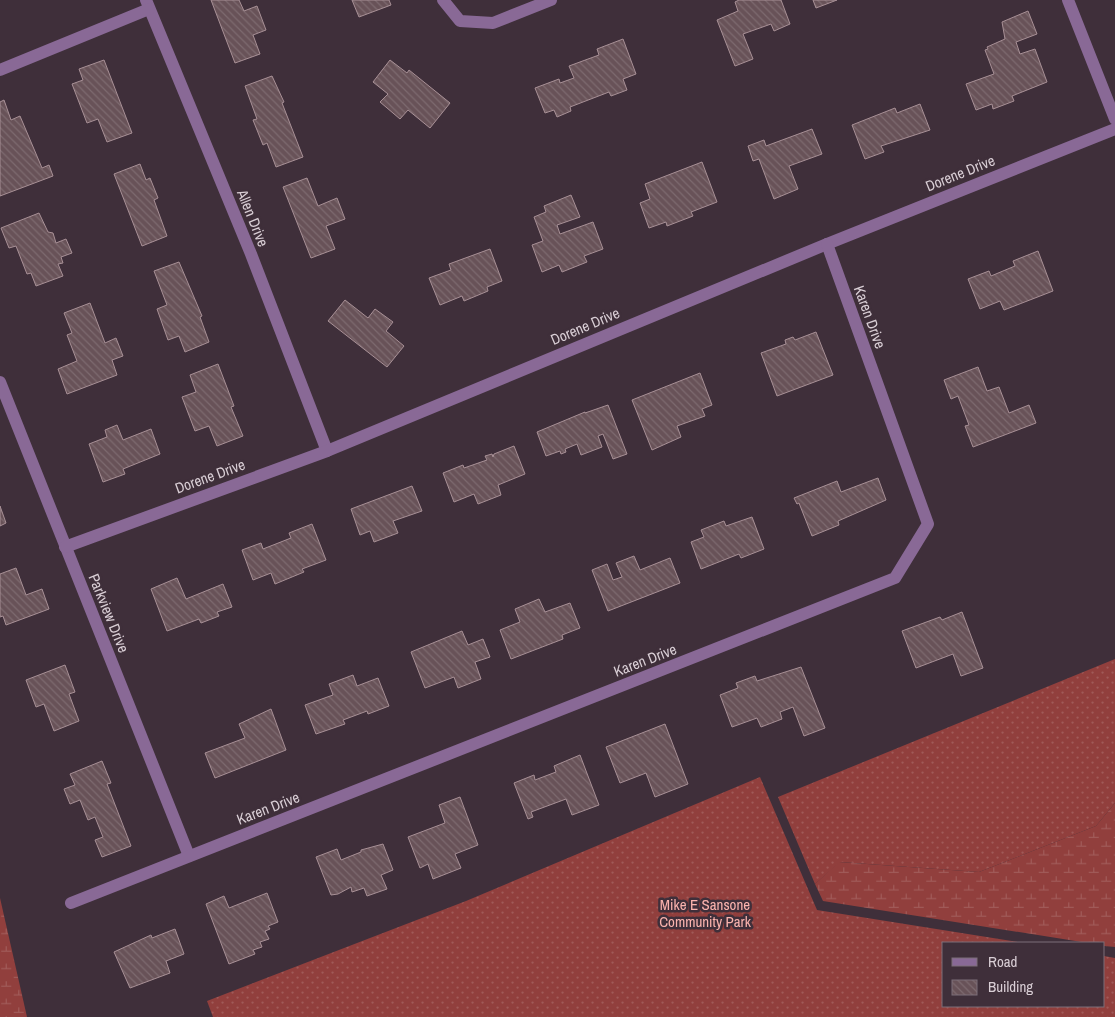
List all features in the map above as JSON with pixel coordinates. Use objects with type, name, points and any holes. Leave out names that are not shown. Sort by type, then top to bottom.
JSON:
[{"type":"street","points":[[443,0],[460,20],[492,23],[551,0]]},
{"type":"street","points":[[1068,0],[1115,119]]},
{"type":"street","points":[[0,70],[148,5]]},
{"type":"street","name":"Allen Drive","points":[[148,5],[251,254],[327,451]]},
{"type":"street","name":"Dorene Drive","points":[[65,547],[327,451],[827,244],[1115,129]]},
{"type":"street","name":"Karen Drive","points":[[71,903],[894,578],[928,524],[827,244]]},
{"type":"street","name":"Parkview Drive","points":[[0,382],[189,856]]},
{"type":"green space","points":[[1115,659],[1115,803],[1096,826],[979,872],[840,862],[815,884],[778,797]]},
{"type":"green space","name":"Mike E Sansone Community Park","points":[[760,777],[817,910],[1018,942],[942,942],[942,1007],[1105,1007],[1105,956],[1115,958],[1115,1017],[213,1017],[207,1001],[466,901]]},
{"type":"green space","points":[[1115,803],[1115,947],[1105,946],[1105,942],[1082,942],[823,901],[815,884],[839,862],[979,872],[1096,826]]},
{"type":"green space","points":[[0,898],[27,1017],[0,1017]]},
{"type":"building","points":[[211,0],[239,0],[244,11],[257,6],[266,30],[253,35],[260,54],[235,63]]},
{"type":"building","points":[[352,0],[389,0],[391,5],[359,17]]},
{"type":"building","points":[[739,0],[781,0],[790,24],[774,31],[771,24],[743,34],[753,59],[735,66],[717,20],[738,11],[735,2]]},
{"type":"building","points":[[813,0],[837,0],[816,8]]},
{"type":"building","points":[[1028,11],[1037,34],[1016,42],[1020,54],[1035,49],[1047,82],[1012,96],[1014,101],[993,109],[992,104],[976,110],[966,84],[994,74],[985,50],[988,49],[987,47],[1005,39],[1002,22]]},
{"type":"building","points":[[623,39],[636,74],[623,79],[627,90],[611,96],[609,92],[570,107],[571,111],[557,117],[554,110],[545,113],[535,88],[559,79],[560,83],[574,78],[569,66],[599,55],[597,49]]},
{"type":"building","points":[[104,60],[132,133],[107,142],[98,119],[87,123],[72,84],[83,80],[79,69]]},
{"type":"building","points":[[390,60],[407,73],[409,70],[450,103],[430,128],[408,110],[400,119],[380,102],[388,94],[373,82]]},
{"type":"building","points":[[272,76],[284,102],[282,103],[303,157],[276,167],[267,143],[263,145],[253,120],[257,119],[245,86]]},
{"type":"building","points":[[4,100],[11,120],[20,116],[42,168],[49,165],[53,176],[0,196],[0,102]]},
{"type":"building","points":[[920,104],[930,130],[881,146],[884,152],[865,159],[852,125],[895,108],[897,113]]},
{"type":"building","points":[[812,129],[822,154],[789,166],[798,189],[774,199],[759,159],[753,161],[748,146],[764,140],[766,146]]},
{"type":"building","points":[[702,162],[717,202],[691,212],[693,216],[667,226],[666,222],[649,228],[640,203],[650,199],[645,184]]},
{"type":"building","points":[[140,164],[146,180],[150,178],[158,198],[154,200],[167,236],[142,246],[114,174]]},
{"type":"building","points":[[307,178],[318,206],[337,198],[345,219],[326,226],[335,249],[311,258],[283,187]]},
{"type":"building","points":[[571,195],[580,217],[557,225],[560,234],[593,222],[603,249],[584,256],[587,262],[562,272],[559,265],[542,272],[532,245],[543,241],[534,217],[546,212],[544,206]]},
{"type":"building","points":[[39,213],[48,232],[53,233],[56,243],[66,239],[72,253],[61,257],[63,263],[58,264],[63,276],[36,286],[31,273],[27,274],[16,246],[9,248],[1,228]]},
{"type":"building","points":[[490,249],[502,281],[487,287],[488,291],[464,301],[462,296],[440,305],[429,278],[451,270],[449,264]]},
{"type":"building","points":[[1038,251],[1053,291],[1004,310],[1000,301],[980,309],[968,279],[989,271],[991,276],[1015,266],[1013,261]]},
{"type":"building","points":[[179,262],[202,316],[200,317],[209,342],[185,352],[179,336],[168,340],[157,309],[167,305],[154,271]]},
{"type":"building","points":[[345,300],[368,318],[375,309],[393,322],[386,331],[404,346],[387,367],[328,321]]},
{"type":"building","points":[[90,303],[105,343],[116,338],[123,356],[112,360],[117,375],[67,394],[58,369],[77,361],[67,335],[72,333],[64,313]]},
{"type":"building","points":[[816,332],[833,375],[777,396],[761,353],[786,344],[785,340],[793,337],[795,340]]},
{"type":"building","points":[[218,364],[234,406],[231,407],[243,436],[217,446],[209,426],[195,431],[182,397],[196,392],[190,375]]},
{"type":"building","points":[[978,367],[987,391],[999,387],[1009,413],[1029,405],[1036,423],[973,447],[965,426],[969,425],[958,396],[951,399],[944,380]]},
{"type":"building","points":[[700,373],[712,405],[702,409],[705,416],[677,426],[681,437],[652,450],[632,400]]},
{"type":"building","points":[[608,405],[627,454],[613,459],[603,434],[598,436],[602,447],[581,455],[577,444],[565,449],[566,452],[561,454],[560,451],[546,456],[537,432],[585,412]]},
{"type":"building","points":[[117,425],[123,440],[151,429],[160,454],[123,469],[125,474],[103,482],[89,444],[107,437],[105,430]]},
{"type":"building","points":[[514,446],[525,474],[498,485],[501,495],[478,504],[474,494],[454,502],[443,473],[463,465],[464,468],[487,460],[485,456],[492,454],[493,457],[494,454]]},
{"type":"building","points":[[878,478],[886,500],[838,521],[839,525],[812,536],[799,503],[797,504],[794,498],[837,481],[841,492]]},
{"type":"building","points":[[412,486],[422,511],[393,521],[398,533],[374,542],[370,531],[360,535],[351,509]]},
{"type":"building","points":[[0,506],[6,523],[0,526]]},
{"type":"building","points":[[752,517],[764,549],[741,558],[739,554],[701,569],[691,542],[704,537],[701,530],[724,521],[726,526]]},
{"type":"building","points":[[312,524],[326,560],[302,569],[304,572],[275,584],[271,573],[253,580],[242,550],[261,543],[263,549],[291,538],[289,533]]},
{"type":"building","points":[[634,556],[640,570],[670,558],[680,583],[608,611],[592,570],[607,564],[613,580],[622,577],[616,563]]},
{"type":"building","points":[[16,568],[26,595],[42,589],[49,609],[6,625],[3,616],[0,617],[0,574]]},
{"type":"building","points":[[177,578],[186,599],[223,584],[232,607],[217,612],[219,616],[201,623],[199,619],[167,631],[151,589]]},
{"type":"building","points":[[539,599],[545,612],[570,603],[580,628],[562,635],[563,639],[511,659],[500,630],[520,622],[515,609]]},
{"type":"building","points":[[962,612],[983,668],[961,676],[953,654],[916,668],[902,631],[940,617],[942,620]]},
{"type":"building","points":[[462,631],[468,645],[483,639],[490,657],[475,662],[481,679],[458,688],[454,677],[425,688],[411,652]]},
{"type":"building","points":[[65,665],[75,692],[69,694],[79,721],[54,731],[44,704],[36,707],[26,680]]},
{"type":"building","points":[[801,667],[825,728],[804,736],[793,707],[780,712],[782,719],[761,727],[757,718],[732,727],[720,695],[738,688],[736,683],[755,676],[757,681]]},
{"type":"building","points":[[353,675],[357,686],[378,678],[389,706],[368,714],[367,711],[343,720],[345,724],[316,734],[305,705],[333,695],[329,684]]},
{"type":"building","points":[[271,709],[286,750],[215,778],[205,753],[245,738],[239,724]]},
{"type":"building","points":[[665,724],[688,784],[655,797],[646,773],[620,783],[606,747]]},
{"type":"building","points":[[580,755],[599,805],[572,815],[566,799],[531,812],[533,817],[528,819],[514,783],[534,775],[535,780],[556,772],[554,766]]},
{"type":"building","points":[[102,761],[111,783],[107,784],[131,846],[102,857],[95,840],[103,837],[95,817],[88,820],[80,800],[70,804],[64,789],[75,785],[70,774]]},
{"type":"building","points":[[460,797],[478,845],[455,854],[461,868],[433,879],[428,864],[420,868],[408,837],[445,823],[439,805]]},
{"type":"building","points":[[383,844],[393,870],[381,875],[387,889],[367,896],[364,888],[352,892],[351,887],[338,894],[331,895],[316,857],[337,849],[341,860],[361,852],[361,850]]},
{"type":"building","points":[[267,893],[278,922],[268,926],[270,929],[265,931],[269,939],[260,942],[262,947],[253,950],[255,954],[229,964],[206,904],[224,896],[229,908]]},
{"type":"building","points":[[175,929],[184,954],[166,961],[170,973],[130,988],[114,952],[151,935],[152,938]]}]
